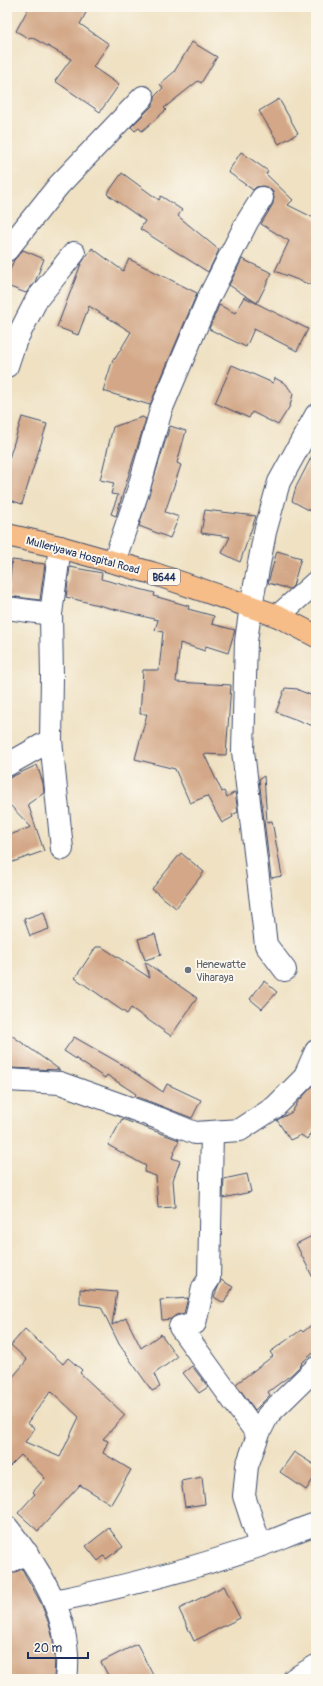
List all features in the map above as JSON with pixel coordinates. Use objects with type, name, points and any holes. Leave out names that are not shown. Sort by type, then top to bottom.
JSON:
[{"type":"main road","name":"Mulleriyawa Hospital Road","points":[[7,535],[60,547],[114,562],[251,606],[278,616],[316,636]]},
{"type":"street","points":[[7,250],[59,185],[143,97]]},
{"type":"street","points":[[114,562],[138,491],[161,410],[208,299],[247,222],[262,198]]},
{"type":"street","points":[[7,366],[15,342],[37,299],[74,253]]},
{"type":"street","points":[[285,970],[266,945],[243,752],[246,641],[265,532],[279,482],[316,415]]},
{"type":"street","points":[[60,547],[51,614],[51,740],[62,849]]},
{"type":"street","points":[[278,616],[316,582]]},
{"type":"street","points":[[7,608],[51,614]]},
{"type":"street","points":[[7,765],[51,740]]},
{"type":"street","points":[[7,1080],[60,1083],[158,1118],[195,1133],[240,1130],[275,1107],[304,1078],[316,1051]]},
{"type":"street","points":[[212,1132],[209,1279],[203,1288],[195,1323],[180,1327],[258,1435]]},
{"type":"street","points":[[260,1545],[244,1496],[247,1466],[258,1435],[268,1415],[316,1368]]},
{"type":"street","points":[[54,1602],[116,1589],[260,1545],[316,1524]]},
{"type":"street","points":[[7,1527],[27,1553],[54,1602],[65,1636],[68,1664],[66,1679]]},
{"type":"street","points":[[7,1563],[27,1553]]},
{"type":"street","points":[[294,1679],[316,1666]]},
{"type":"building","points":[[29,7],[89,7],[80,24],[109,44],[93,67],[119,85],[100,112],[55,81],[71,59],[31,37],[30,39],[16,31]]},
{"type":"building","points":[[192,42],[217,57],[201,83],[198,81],[164,108],[166,110],[142,131],[139,128],[135,131],[131,127],[152,106],[155,96],[163,88],[160,84],[174,72]]},
{"type":"building","points":[[279,99],[298,133],[279,144],[259,111]]},
{"type":"building","points":[[241,152],[268,171],[266,174],[293,200],[288,205],[316,219],[316,287],[275,271],[289,241],[261,224],[273,204],[273,192],[269,188],[263,186],[256,187],[253,190],[228,172]]},
{"type":"building","points":[[122,173],[159,200],[161,196],[182,210],[178,216],[219,250],[208,272],[140,229],[145,221],[107,194]]},
{"type":"building","points":[[92,248],[123,271],[129,259],[197,293],[150,405],[103,391],[113,359],[115,359],[131,332],[89,306],[78,335],[57,327],[81,264]]},
{"type":"building","points":[[23,250],[44,259],[35,282],[26,293],[7,286],[7,277],[14,260]]},
{"type":"building","points":[[242,259],[272,273],[257,303],[229,285]]},
{"type":"building","points":[[244,297],[308,329],[297,351],[254,329],[246,347],[209,329],[219,305],[235,313]]},
{"type":"building","points":[[232,365],[273,383],[275,378],[286,384],[293,394],[290,406],[278,425],[252,412],[249,418],[215,403]]},
{"type":"building","points":[[22,417],[47,424],[22,504],[7,499],[7,465]]},
{"type":"building","points":[[142,417],[146,419],[116,516],[111,514],[118,495],[111,494],[114,483],[100,480],[113,427]]},
{"type":"building","points":[[170,426],[186,431],[177,463],[181,465],[165,512],[179,517],[170,538],[139,526]]},
{"type":"building","points":[[316,448],[316,514],[292,501],[296,487]]},
{"type":"building","points":[[205,510],[256,516],[240,562],[222,553],[230,537],[201,533]]},
{"type":"building","points":[[277,551],[301,558],[293,586],[290,589],[268,583]]},
{"type":"building","points":[[12,560],[45,564],[40,600],[8,596]]},
{"type":"building","points":[[70,567],[102,573],[101,579],[155,593],[154,596],[189,606],[188,609],[214,616],[212,624],[235,630],[228,653],[206,646],[205,651],[180,643],[176,682],[231,685],[226,755],[204,754],[222,792],[224,791],[227,797],[235,792],[238,812],[232,815],[233,817],[222,823],[207,796],[190,803],[175,769],[135,759],[147,714],[140,714],[143,670],[159,670],[163,632],[155,630],[158,620],[66,597]]},
{"type":"building","points":[[285,688],[298,689],[316,697],[316,727],[276,712]]},
{"type":"building","points":[[37,765],[43,783],[44,793],[28,804],[44,851],[7,864],[7,836],[31,827],[7,802],[7,779]]},
{"type":"building","points":[[264,776],[267,822],[272,821],[282,876],[271,878],[259,779]]},
{"type":"building","points":[[181,853],[204,872],[176,908],[152,889]]},
{"type":"building","points":[[44,912],[49,929],[30,936],[24,919]]},
{"type":"building","points":[[155,934],[161,955],[145,960],[138,939]]},
{"type":"building","points":[[96,947],[102,947],[150,978],[145,962],[197,998],[171,1036],[131,1008],[127,1014],[75,978]]},
{"type":"building","points":[[264,981],[277,992],[262,1009],[250,999]]},
{"type":"building","points":[[7,1032],[60,1070],[7,1068]]},
{"type":"building","points":[[74,1037],[123,1065],[163,1092],[167,1084],[201,1100],[192,1118],[135,1096],[136,1094],[107,1075],[105,1078],[64,1051]]},
{"type":"building","points":[[316,1082],[316,1124],[307,1139],[301,1135],[290,1140],[277,1120],[292,1112],[298,1102]]},
{"type":"building","points":[[122,1119],[179,1140],[172,1158],[180,1161],[173,1180],[175,1207],[158,1208],[156,1176],[144,1172],[146,1166],[108,1145]]},
{"type":"building","points":[[247,1174],[251,1192],[223,1198],[224,1179]]},
{"type":"building","points":[[316,1234],[316,1284],[296,1244]]},
{"type":"building","points":[[221,1280],[233,1287],[224,1303],[214,1297]]},
{"type":"building","points":[[80,1289],[117,1292],[112,1325],[126,1318],[141,1348],[161,1334],[177,1357],[154,1374],[160,1387],[152,1391],[119,1344],[101,1307],[80,1304]]},
{"type":"building","points":[[188,1298],[184,1313],[176,1315],[171,1319],[162,1320],[160,1300]]},
{"type":"building","points":[[316,1321],[316,1351],[301,1363],[302,1364],[292,1374],[268,1392],[270,1395],[255,1410],[236,1384],[273,1356],[270,1352],[301,1330],[303,1332]]},
{"type":"building","points":[[25,1329],[63,1364],[68,1358],[82,1370],[80,1373],[125,1415],[103,1439],[108,1441],[103,1453],[131,1470],[111,1504],[80,1485],[38,1531],[18,1513],[35,1494],[33,1492],[45,1478],[21,1455],[7,1469],[7,1384],[27,1360],[11,1345]],"holes":[[[51,1391],[79,1417],[60,1457],[25,1442],[35,1428],[27,1423]]]},
{"type":"building","points":[[192,1366],[208,1387],[199,1393],[183,1373]]},
{"type":"building","points":[[294,1452],[316,1466],[316,1475],[306,1490],[280,1472]]},
{"type":"building","points":[[202,1477],[205,1504],[185,1507],[181,1481]]},
{"type":"building","points":[[109,1528],[123,1547],[106,1559],[104,1556],[98,1561],[86,1546]]},
{"type":"building","points":[[22,1569],[41,1603],[49,1624],[53,1639],[55,1658],[54,1679],[7,1679],[7,1575]]},
{"type":"building","points":[[224,1586],[240,1618],[194,1641],[179,1609]]},
{"type":"building","points":[[137,1644],[155,1679],[110,1679],[101,1662]]},
{"type":"place","name":"Henewatte Viharaya","points":[[188,970]]}]
